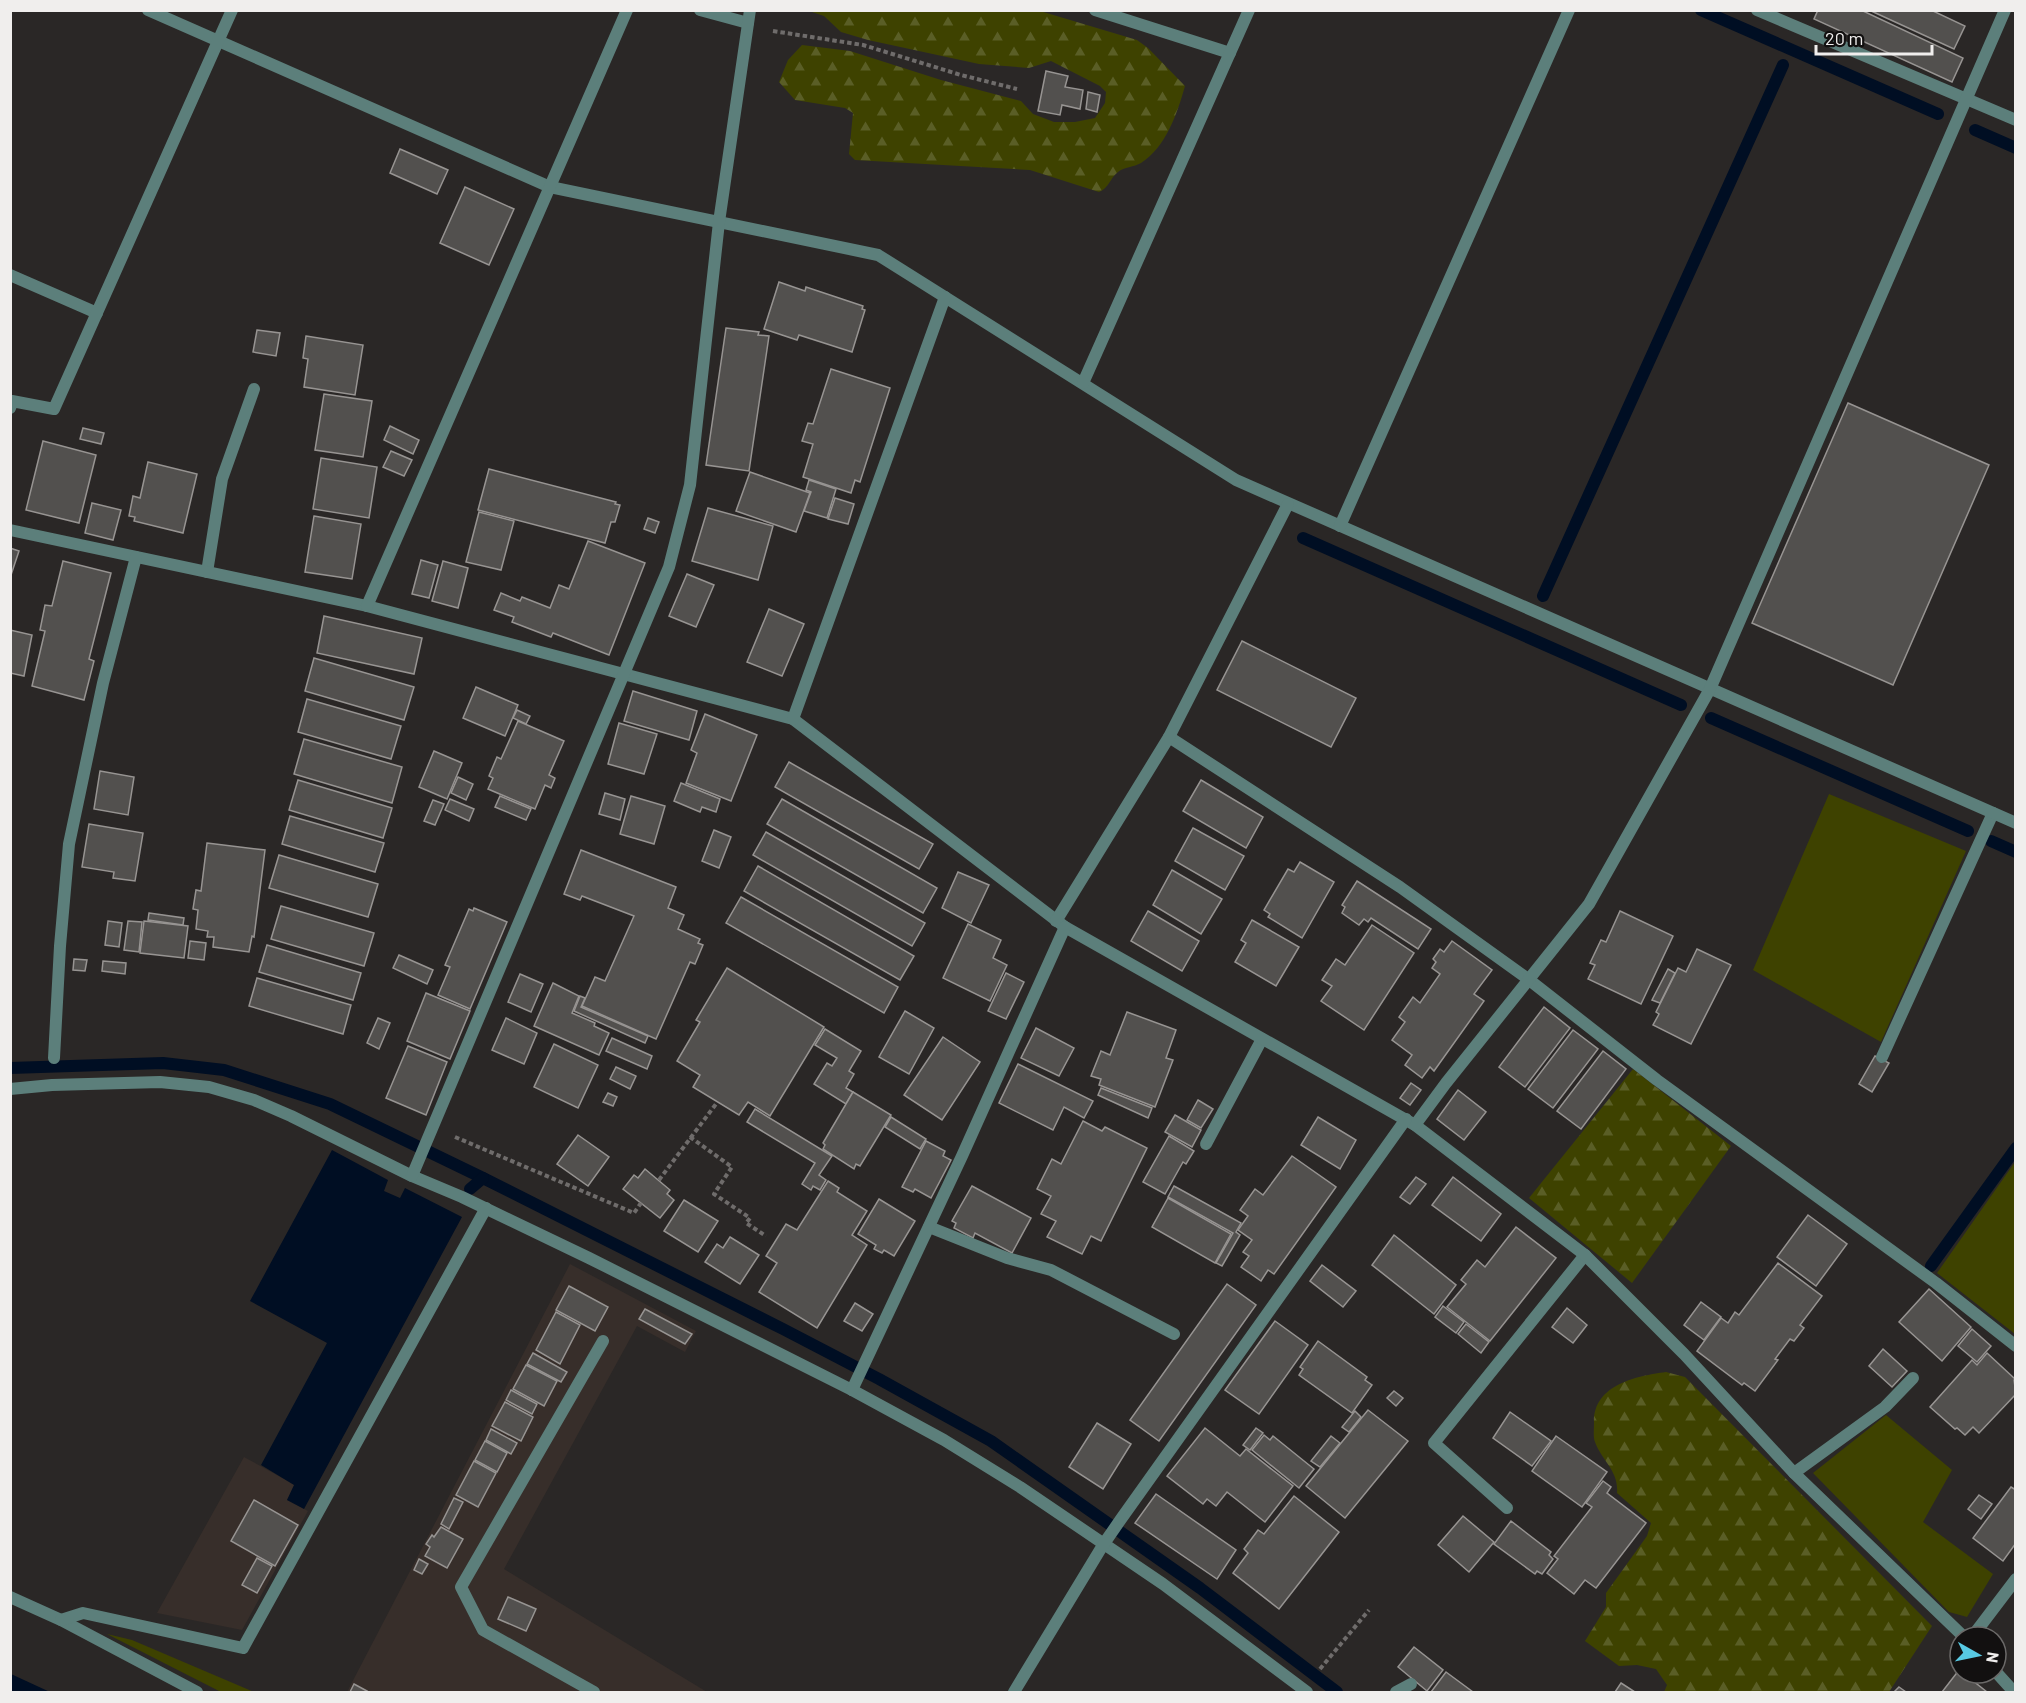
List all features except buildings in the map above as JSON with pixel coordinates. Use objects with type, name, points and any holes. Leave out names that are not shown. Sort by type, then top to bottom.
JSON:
[{"type":"street","points":[[148,10],[550,187],[878,255],[1236,480],[2016,823]]},
{"type":"street","points":[[10,408],[12,401],[54,410],[232,10]]},
{"type":"street","points":[[367,606],[627,10]]},
{"type":"street","points":[[415,1171],[669,567],[690,485],[720,222],[749,20],[700,10]]},
{"type":"street","points":[[1095,10],[1230,53]]},
{"type":"street","points":[[1083,383],[1249,10]]},
{"type":"street","points":[[1340,526],[1569,10]]},
{"type":"street","points":[[1757,10],[2016,120]]},
{"type":"street","points":[[1014,1692],[1105,1542],[1410,1122],[1446,1083],[1589,904],[1710,689],[2005,10]]},
{"type":"street","points":[[10,275],[97,313]]},
{"type":"street","points":[[793,719],[945,297]]},
{"type":"street","points":[[207,572],[222,479],[254,389]]},
{"type":"street","points":[[854,1386],[929,1227],[1060,924],[1169,737],[1288,504]]},
{"type":"street","points":[[10,530],[367,606],[793,719],[1060,924],[1410,1122],[1584,1256],[1684,1354],[1794,1473],[1952,1625]]},
{"type":"street","points":[[54,1058],[60,946],[69,844],[102,683],[136,557]]},
{"type":"street","points":[[1169,737],[1400,887],[1528,979],[1657,1080],[1936,1283],[2016,1346]]},
{"type":"street","points":[[1882,1057],[1993,813]]},
{"type":"street","points":[[1206,1144],[1262,1039]]},
{"type":"street","points":[[10,1089],[52,1085],[160,1082],[209,1087],[254,1100],[415,1171],[486,1208],[854,1386],[1020,1486],[1105,1542],[1307,1692]]},
{"type":"street","points":[[61,1620],[83,1613],[243,1648],[486,1208]]},
{"type":"street","points":[[929,1227],[1007,1258],[1051,1270],[1174,1334]]},
{"type":"street","points":[[1507,1508],[1434,1443],[1584,1256]]},
{"type":"street","points":[[594,1692],[483,1630],[461,1587],[603,1341]]},
{"type":"street","points":[[1794,1473],[1885,1407],[1913,1378]]},
{"type":"street","points":[[1981,1625],[2016,1579]]},
{"type":"street","points":[[10,1598],[61,1620],[197,1692]]},
{"type":"street","points":[[1396,1692],[1411,1684]]},
{"type":"path","points":[[749,20],[863,45],[960,75],[1017,88]]},
{"type":"path","points":[[659,1180],[716,1104]]},
{"type":"path","points":[[431,1134],[634,1213],[641,1203]]},
{"type":"path","points":[[690,1137],[732,1167],[714,1194],[750,1218],[746,1224],[765,1236]]},
{"type":"path","points":[[1322,1667],[1369,1610]]},
{"type":"shaded area","points":[[570,1264],[696,1331],[685,1352],[637,1326],[504,1569],[707,1692],[347,1692]]},
{"type":"shaded area","points":[[244,1457],[295,1485],[287,1500],[308,1511],[242,1630],[157,1613]]},
{"type":"green space","points":[[791,11],[1040,11],[1137,40],[1148,48],[1185,86],[1174,118],[1157,148],[1141,163],[1118,172],[1099,192],[1030,170],[855,160],[849,154],[853,113],[845,108],[795,100],[779,82],[788,60],[802,45],[850,51],[941,80],[1021,101],[1033,114],[1054,122],[1075,122],[1095,118],[1105,103],[1106,92],[1100,86],[1051,61],[1029,68],[979,64],[868,40],[841,32],[824,16],[812,12]]},
{"type":"green space","points":[[1829,794],[1966,851],[1881,1042],[1753,970]]},
{"type":"green space","points":[[1633,1069],[1731,1146],[1632,1283],[1529,1198]]},
{"type":"green space","points":[[2015,1162],[2015,1334],[1937,1273]]},
{"type":"green space","points":[[1666,1372],[1685,1377],[1932,1626],[1889,1692],[1664,1692],[1667,1685],[1656,1669],[1637,1665],[1619,1666],[1585,1641],[1606,1607],[1606,1593],[1647,1536],[1651,1523],[1617,1493],[1613,1472],[1594,1440],[1596,1410],[1608,1391],[1618,1385],[1642,1376]]},
{"type":"green space","points":[[1886,1415],[1952,1470],[1923,1522],[1993,1574],[1967,1617],[1949,1612],[1813,1473]]},
{"type":"green space","points":[[107,1634],[132,1640],[254,1692],[221,1692]]},
{"type":"water","points":[[332,1150],[388,1180],[384,1191],[400,1198],[405,1188],[462,1217],[304,1509],[287,1500],[294,1485],[261,1465],[327,1343],[250,1301]]},
{"type":"water","points":[[11,1674],[50,1692],[11,1692]]},
{"type":"waterway","points":[[1701,10],[1938,114]]},
{"type":"waterway","points":[[1543,596],[1783,65]]},
{"type":"waterway","points":[[1975,130],[2016,148]]},
{"type":"waterway","points":[[1303,538],[1681,705]]},
{"type":"waterway","points":[[1711,718],[1968,831]]},
{"type":"waterway","points":[[1991,841],[2016,852]]},
{"type":"waterway","points":[[10,1068],[163,1063],[224,1070],[330,1104],[783,1329],[991,1441],[1200,1588],[1337,1692]]},
{"type":"waterway","points":[[1931,1266],[2016,1148]]},
{"type":"waterway","points":[[470,1189],[483,1178]]}]
